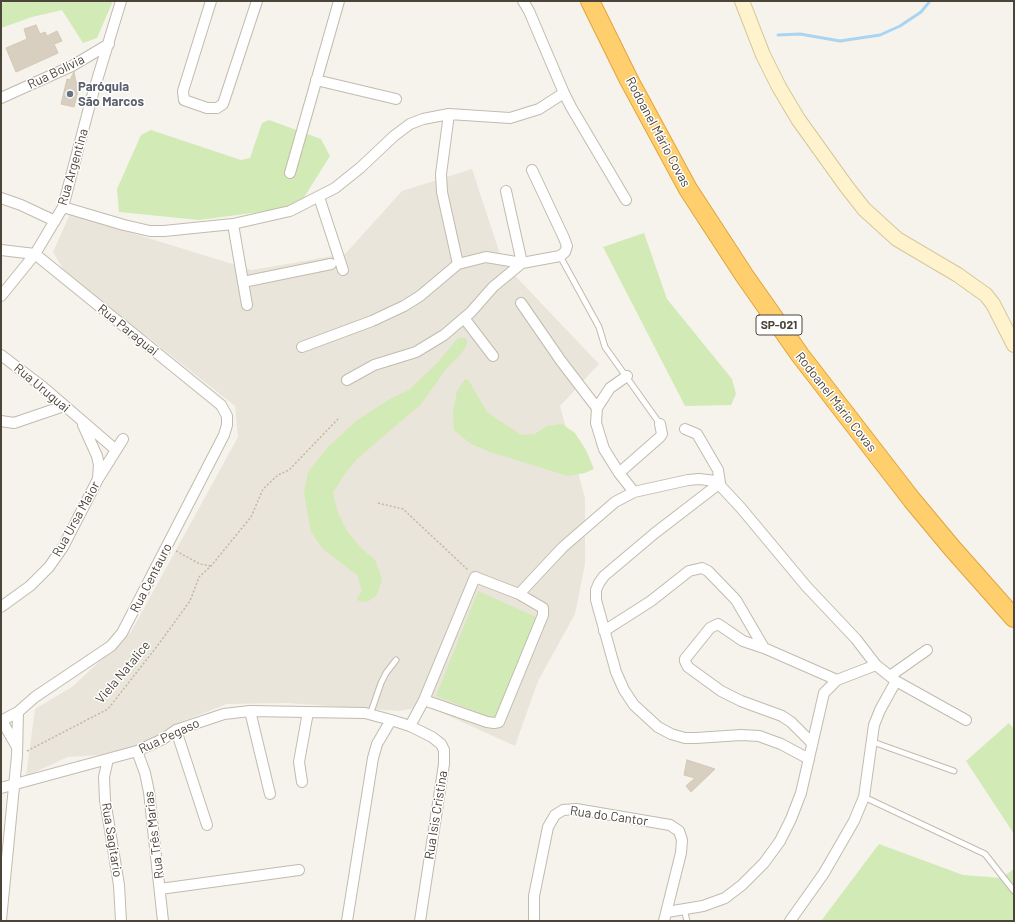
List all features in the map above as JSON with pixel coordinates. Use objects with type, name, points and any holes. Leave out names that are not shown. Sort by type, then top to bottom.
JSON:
[{"type":"highway","name":"Rodoanel Mário Covas","points":[[590,1],[629,80],[688,189],[753,288],[800,355],[912,500],[1014,618]]},
{"type":"main road","points":[[743,1],[763,55],[779,87],[802,125],[864,209],[897,239],[958,275],[986,295],[993,304],[1014,345]]},
{"type":"street","name":"Rua Argentina","points":[[1,296],[34,254],[56,221],[63,207],[92,100],[122,1]]},
{"type":"street","points":[[211,1],[183,92],[184,100],[207,108],[217,108],[223,104],[257,1]]},
{"type":"street","points":[[290,173],[339,1]]},
{"type":"street","points":[[522,1],[529,11],[571,107],[626,200]]},
{"type":"street","name":"Rua Bolívia","points":[[1,98],[65,69],[109,44]]},
{"type":"street","points":[[316,80],[396,99]]},
{"type":"street","points":[[63,207],[150,231],[233,224],[290,211],[335,188],[410,124],[434,116],[449,114],[510,118],[540,109],[564,93]]},
{"type":"street","points":[[449,114],[442,156],[441,186],[458,264]]},
{"type":"street","points":[[302,347],[372,321],[404,306],[420,296],[458,264],[486,257],[522,263],[560,256],[565,252],[567,246],[532,170]]},
{"type":"street","points":[[506,191],[522,263]]},
{"type":"street","points":[[319,197],[343,270]]},
{"type":"street","points":[[1,198],[21,205],[56,221]]},
{"type":"street","points":[[233,224],[242,282],[248,305]]},
{"type":"street","points":[[1,250],[34,254]]},
{"type":"street","name":"Rua Paraguai","points":[[34,254],[221,405]]},
{"type":"street","points":[[346,380],[374,365],[416,352],[444,335],[464,318],[493,287],[522,263]]},
{"type":"street","points":[[242,282],[331,264]]},
{"type":"street","points":[[521,303],[561,361],[597,408]]},
{"type":"street","points":[[464,318],[493,356]]},
{"type":"street","name":"Rua Uruguai","points":[[1,355],[43,387],[116,450]]},
{"type":"street","points":[[627,376],[610,388],[597,408],[596,422],[604,448],[619,473],[634,492]]},
{"type":"street","name":"Rua Centauro","points":[[2,721],[18,712],[35,697],[111,646],[122,633],[224,435],[227,425],[227,416],[221,405]]},
{"type":"street","points":[[1,426],[64,406]]},
{"type":"street","points":[[1,422],[14,422]]},
{"type":"street","name":"Rua Uruguai","points":[[82,422],[97,456],[99,465],[98,479]]},
{"type":"street","points":[[619,473],[660,437],[662,429],[660,424]]},
{"type":"street","points":[[685,429],[697,434],[718,470],[720,483],[806,586],[856,639],[876,665],[894,678],[966,720]]},
{"type":"street","name":"Rua Ursa Maior","points":[[1,607],[30,586],[48,567],[63,547],[98,479],[123,439]]},
{"type":"street","points":[[519,594],[563,547],[615,502],[634,492],[688,480],[711,480],[720,483]]},
{"type":"street","points":[[720,483],[655,533],[604,576],[596,590],[596,600],[604,631],[624,690],[634,705],[658,727],[685,738],[741,735],[759,736],[781,744],[809,759]]},
{"type":"street","points":[[604,631],[651,600],[689,570],[702,568],[708,571],[736,600],[764,648]]},
{"type":"street","points":[[410,726],[424,700],[475,577],[519,594],[543,608],[543,615],[499,722],[488,722],[424,700]]},
{"type":"street","points":[[812,743],[791,722],[782,716],[741,701],[721,691],[688,667],[685,659],[710,628],[718,624],[743,641],[764,648],[772,653],[837,680]]},
{"type":"street","points":[[790,921],[828,866],[854,821],[864,797],[873,742],[874,725],[894,678],[926,650]]},
{"type":"street","points":[[665,916],[710,904],[725,898],[742,885],[764,863],[780,841],[791,819],[801,793],[820,701],[828,687],[837,680],[876,665]]},
{"type":"street","points":[[250,711],[270,794]]},
{"type":"street","name":"Rua Pegaso","points":[[1,788],[137,751],[163,739],[176,730],[224,714],[250,711],[370,715],[410,726]]},
{"type":"street","points":[[1,920],[17,752],[18,712]]},
{"type":"street","points":[[302,782],[299,762],[308,712]]},
{"type":"street","points":[[347,921],[373,758],[377,744],[391,720]]},
{"type":"street","points":[[2,721],[17,752]]},
{"type":"street","name":"Rua Isis Cristina","points":[[410,726],[432,737],[441,744],[444,750],[444,764],[420,921]]},
{"type":"street","points":[[176,730],[207,824]]},
{"type":"street","name":"Rua Três Marias","points":[[137,751],[145,773],[149,792],[163,921]]},
{"type":"street","name":"Rua Sagitario","points":[[108,759],[104,777],[105,800],[119,885],[121,921]]},
{"type":"street","name":"Rua do Cantor","points":[[534,921],[534,896],[548,827],[555,815],[562,810],[576,809],[670,825],[679,831],[682,840],[681,853],[665,916]]},
{"type":"street","points":[[160,889],[299,870]]},
{"type":"lane","points":[[560,256],[599,327],[605,348],[627,376],[660,424]]},
{"type":"lane","points":[[370,715],[381,683],[386,673],[396,660]]},
{"type":"lane","points":[[873,742],[954,771]]},
{"type":"lane","points":[[864,797],[986,854],[1014,891]]},
{"type":"lane","points":[[684,910],[687,921]]},
{"type":"path","name":"Viela Natalice","points":[[17,752],[108,709],[190,601],[199,577],[211,566],[251,517],[263,489],[278,475],[289,470],[338,420]]},
{"type":"path","points":[[378,503],[403,509],[475,577]]},
{"type":"path","points":[[167,546],[189,559],[211,566]]},
{"type":"shaded area","points":[[472,169],[503,263],[599,364],[560,406],[585,498],[585,564],[575,614],[538,681],[515,746],[427,706],[399,711],[286,703],[227,704],[178,723],[138,747],[99,755],[68,757],[26,776],[35,709],[72,687],[131,632],[238,437],[235,406],[149,338],[101,307],[72,284],[53,252],[70,214],[252,270],[345,254],[402,191]]},
{"type":"green space","points":[[6,1],[113,1],[97,38],[83,43],[62,10],[32,17],[1,28],[1,4]]},
{"type":"green space","points":[[269,120],[321,139],[330,156],[298,207],[199,220],[119,212],[117,189],[141,135],[151,130],[241,160],[250,158],[262,123]]},
{"type":"green space","points":[[644,233],[667,299],[732,379],[736,394],[731,405],[685,406],[603,247]]},
{"type":"green space","points":[[458,338],[465,338],[468,342],[462,353],[447,368],[421,404],[357,459],[344,475],[333,493],[338,513],[347,531],[360,547],[375,560],[382,579],[377,595],[367,602],[358,601],[357,598],[362,591],[357,575],[323,549],[311,532],[304,493],[308,472],[328,447],[356,421],[390,399],[409,390],[438,362]]},
{"type":"green space","points":[[465,379],[469,381],[487,412],[521,435],[535,434],[547,426],[562,424],[575,433],[586,450],[594,469],[585,473],[568,476],[490,452],[471,444],[454,430],[453,412],[457,391]]},
{"type":"green space","points":[[478,591],[536,617],[495,719],[436,696]]},
{"type":"green space","points":[[1009,723],[1014,729],[1014,834],[966,761]]},
{"type":"green space","points":[[879,844],[963,875],[1001,878],[1014,869],[1014,921],[821,921]]},
{"type":"building","points":[[36,25],[40,34],[45,32],[47,36],[57,31],[62,41],[54,44],[58,53],[16,72],[6,48],[27,39],[24,29]]},
{"type":"building","name":"Paróquia São Marcos","points":[[74,72],[76,82],[80,83],[74,107],[61,104],[67,79],[70,80]]},
{"type":"building","points":[[687,760],[715,769],[691,792],[686,786],[695,778],[684,775]]},
{"type":"waterway","points":[[778,35],[800,34],[840,41],[880,35],[900,26],[921,12],[930,1]]},
{"type":"place","name":"Paróquia São Marcos","points":[[70,94]]}]
